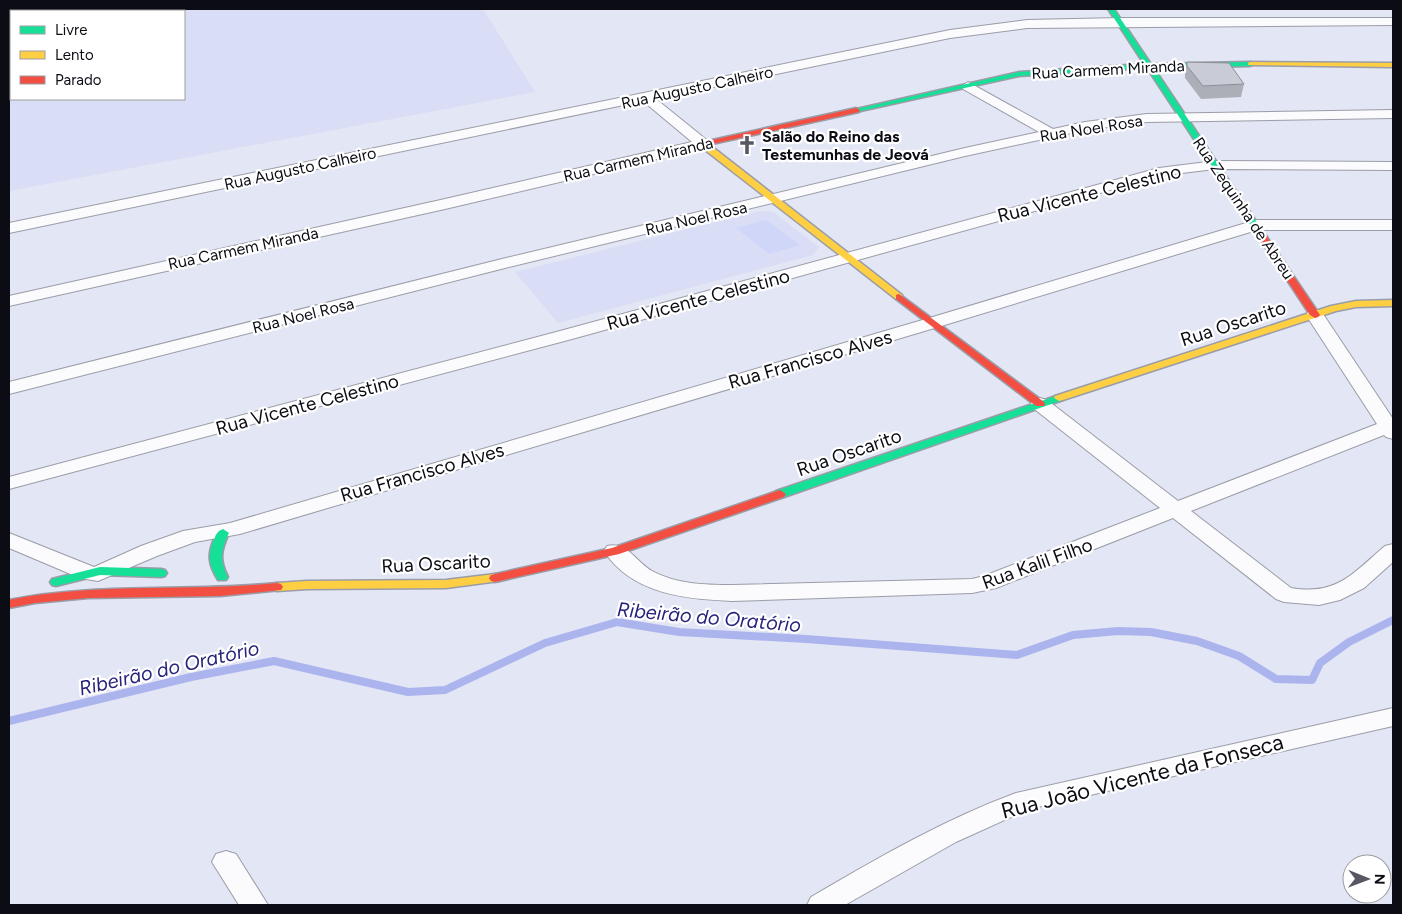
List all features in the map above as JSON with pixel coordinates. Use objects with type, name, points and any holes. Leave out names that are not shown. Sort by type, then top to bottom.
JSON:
[{"type":"street","name":"Rua Zequinha de Abreu","points":[[1111,9],[1391,430]]},
{"type":"street","name":"Rua Augusto Calheiro","points":[[9,228],[950,34],[1027,24],[1393,22]]},
{"type":"street","name":"Rua Carmem Miranda","points":[[9,301],[1020,74],[1148,64],[1393,65]]},
{"type":"street","points":[[968,86],[1051,133]]},
{"type":"street","points":[[646,97],[847,258],[1040,404],[1284,594],[1314,598],[1340,594],[1393,550]]},
{"type":"street","name":"Rua Noel Rosa","points":[[9,388],[498,265],[1051,133],[1111,122],[1183,117],[1393,114]]},
{"type":"street","name":"Rua Vicente Celestino","points":[[9,483],[560,336],[1110,184],[1177,169],[1215,165],[1393,166]]},
{"type":"street","name":"Rua Francisco Alves","points":[[90,579],[149,550],[191,536],[228,531],[1256,225],[1393,225]]},
{"type":"street","name":"Rua Oscarito","points":[[9,604],[34,598],[90,579],[116,591],[219,592],[307,585],[446,584],[481,581],[535,570],[615,551],[1040,404],[1315,315],[1344,306],[1393,303]]},
{"type":"street","name":"Rua Kalil Filho","points":[[615,551],[635,571],[648,578],[661,583],[696,590],[732,593],[972,586],[988,583],[1175,510],[1391,430]]},
{"type":"street","points":[[228,531],[213,552],[215,567],[231,578]]},
{"type":"street","name":"Rua Francisco Alves","points":[[116,591],[141,572],[228,531]]},
{"type":"street","points":[[9,540],[90,579]]},
{"type":"street","name":"Rua Oscarito","points":[[9,604],[50,584],[141,572],[177,574]]},
{"type":"street","name":"Rua Oscarito","points":[[204,576],[307,585]]},
{"type":"street","name":"Rua João Vicente da Fonseca","points":[[821,905],[932,840],[1025,800],[1393,717]]},
{"type":"street","points":[[226,862],[254,905]]},
{"type":"shaded area","points":[[9,9],[483,9],[535,92],[9,191]]},
{"type":"shaded area","points":[[761,211],[773,212],[819,247],[813,255],[558,323],[515,272]]},
{"type":"shaded area","points":[[766,220],[800,245],[769,254],[736,228]]},
{"type":"building","points":[[1187,62],[1229,63],[1244,84],[1203,86],[1187,66]]},
{"type":"waterway","name":"Ribeirão do Oratório","points":[[9,721],[191,677],[274,661],[408,692],[445,690],[545,643],[617,622],[679,632],[806,639],[1017,655],[1073,635],[1118,631],[1151,632],[1197,641],[1239,656],[1276,679],[1312,680],[1320,663],[1349,642],[1393,620]]},
{"type":"traffic: fast","points":[[1111,9],[1262,236]]},
{"type":"traffic: fast","points":[[856,110],[1019,74],[1112,67],[1250,64]]},
{"type":"traffic: fast","points":[[780,494],[1059,398]]},
{"type":"traffic: fast","points":[[222,577],[216,565],[215,555],[217,545],[223,533]]},
{"type":"traffic: fast","points":[[56,582],[100,571],[161,573]]},
{"type":"traffic: slow","points":[[1250,64],[1393,65]]},
{"type":"traffic: slow","points":[[703,144],[899,297]]},
{"type":"traffic: slow","points":[[1059,398],[1334,308],[1356,304],[1393,303]]},
{"type":"traffic: slow","points":[[277,587],[446,584],[495,578]]},
{"type":"traffic: jam","points":[[703,144],[856,110]]},
{"type":"traffic: jam","points":[[1262,236],[1315,315]]},
{"type":"traffic: jam","points":[[899,297],[1040,404]]},
{"type":"traffic: jam","points":[[495,578],[615,551],[780,494]]},
{"type":"traffic: jam","points":[[9,604],[62,595],[220,592],[277,587]]},
{"type":"place","name":"Salão do Reino das Testemunhas de Jeová","points":[[747,145]]}]
